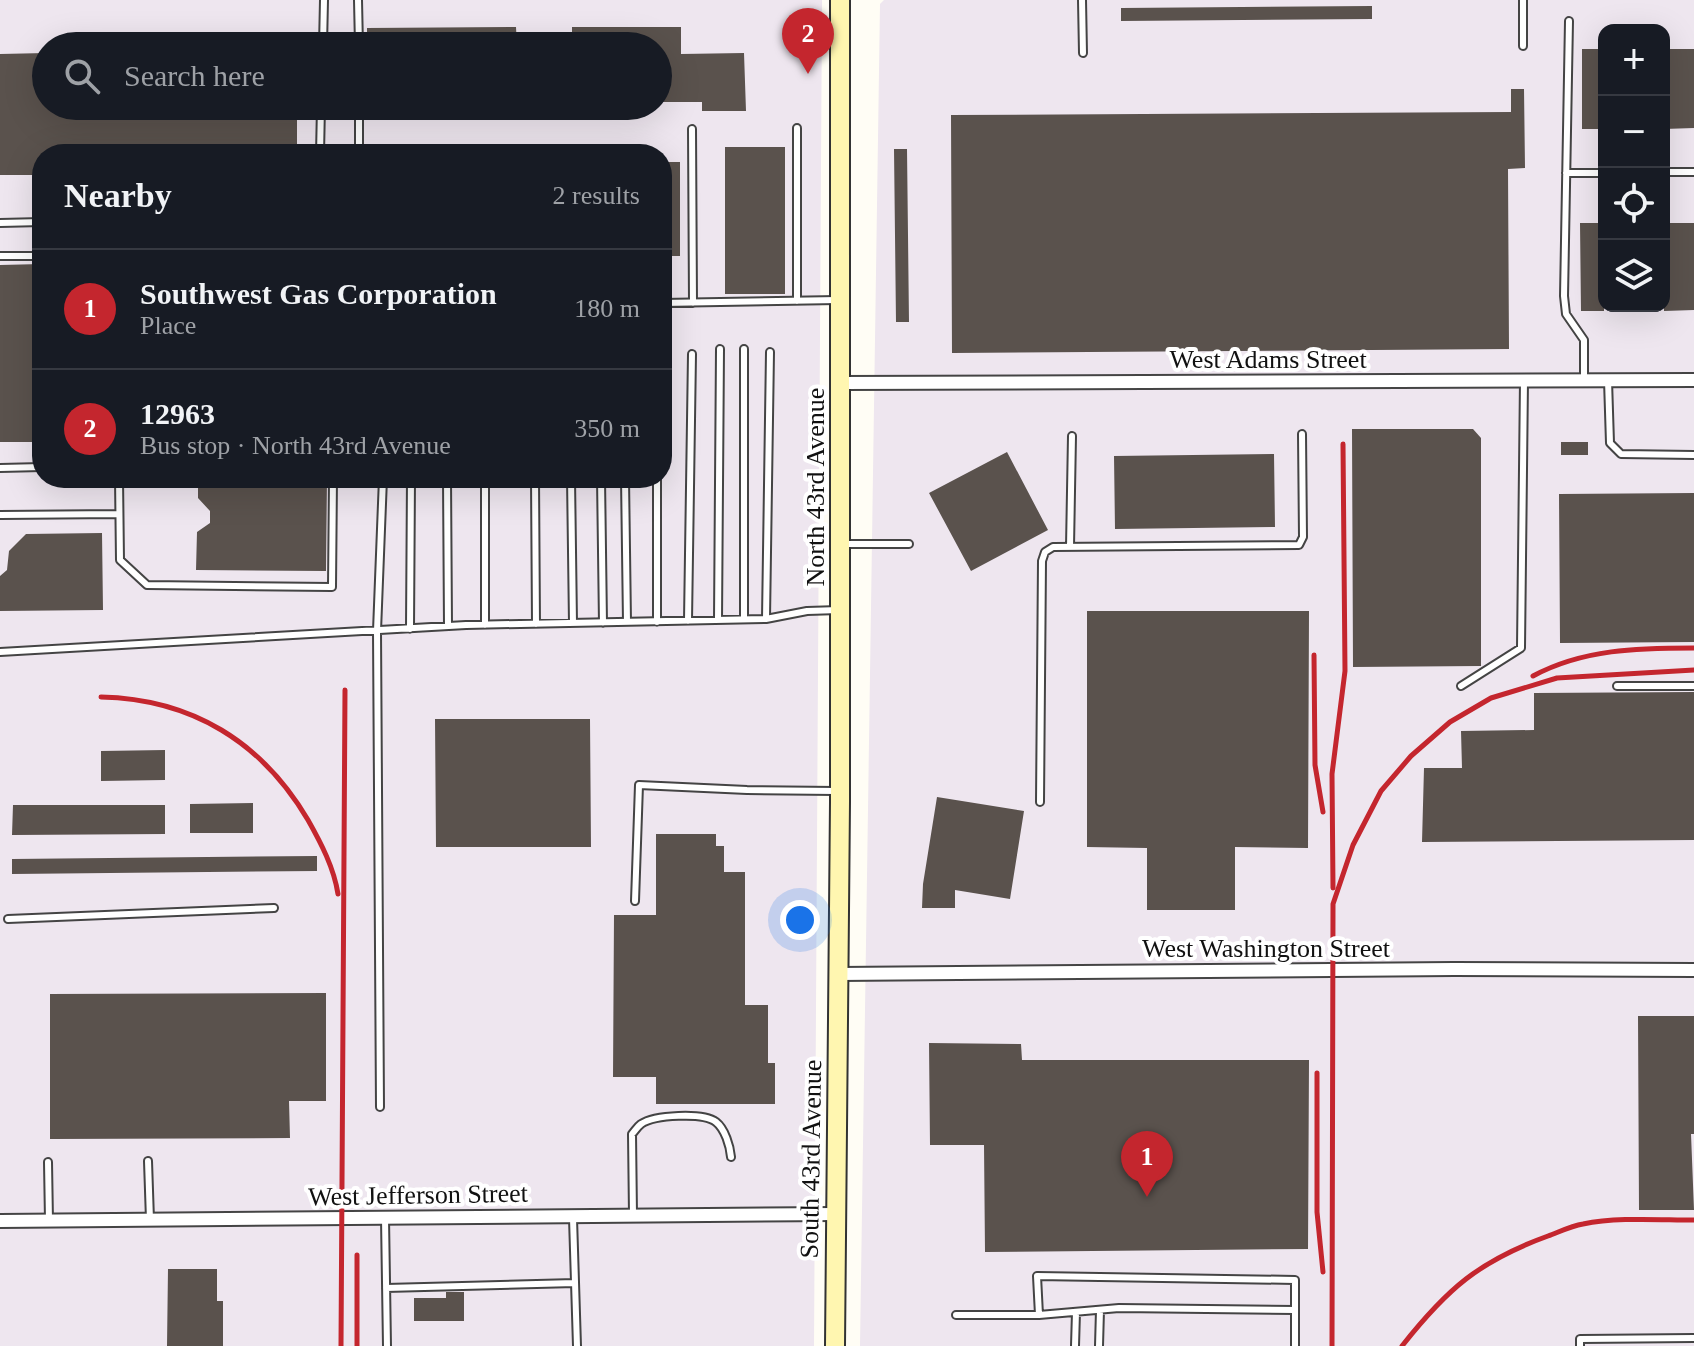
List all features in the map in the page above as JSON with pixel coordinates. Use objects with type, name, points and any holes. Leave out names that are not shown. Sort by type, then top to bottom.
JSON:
[{"type":"main road","name":"North 43rd Avenue","points":[[839,974],[840,0]]},
{"type":"main road","name":"South 43rd Avenue","points":[[835,1346],[839,974]]},
{"type":"street","name":"West Adams Street","points":[[842,383],[1694,380]]},
{"type":"street","name":"West Washington Street","points":[[839,974],[1694,970]]},
{"type":"street","name":"West Jefferson Street","points":[[0,1221],[836,1214]]},
{"type":"lane","points":[[323,32],[324,0]]},
{"type":"lane","points":[[358,0],[359,32]]},
{"type":"lane","points":[[1082,0],[1083,53]]},
{"type":"lane","points":[[1523,0],[1523,46]]},
{"type":"lane","points":[[1569,21],[1566,314],[1584,340],[1584,380]]},
{"type":"lane","points":[[320,144],[321,120]]},
{"type":"lane","points":[[359,120],[359,144]]},
{"type":"lane","points":[[797,128],[797,301]]},
{"type":"lane","points":[[692,129],[693,303]]},
{"type":"lane","points":[[1670,172],[1694,172]]},
{"type":"lane","points":[[1566,173],[1598,173]]},
{"type":"lane","points":[[0,223],[32,222]]},
{"type":"lane","points":[[0,256],[32,256]]},
{"type":"lane","points":[[672,303],[841,300]]},
{"type":"lane","points":[[718,620],[720,349]]},
{"type":"lane","points":[[744,349],[744,619]]},
{"type":"lane","points":[[766,619],[770,352]]},
{"type":"lane","points":[[688,621],[692,354]]},
{"type":"lane","points":[[1461,686],[1521,648],[1524,380]]},
{"type":"lane","points":[[1608,380],[1610,443],[1621,454],[1694,455]]},
{"type":"lane","points":[[1040,802],[1042,561],[1045,552],[1053,547],[1299,545],[1303,537],[1302,434]]},
{"type":"lane","points":[[1070,547],[1072,436]]},
{"type":"lane","points":[[0,468],[32,467]]},
{"type":"lane","points":[[119,488],[120,560],[147,585],[332,587],[333,488]]},
{"type":"lane","points":[[380,1107],[377,631],[383,488]]},
{"type":"lane","points":[[410,629],[411,488]]},
{"type":"lane","points":[[447,488],[448,626]]},
{"type":"lane","points":[[485,488],[485,625]]},
{"type":"lane","points":[[535,488],[536,624]]},
{"type":"lane","points":[[571,488],[573,623]]},
{"type":"lane","points":[[601,488],[603,623]]},
{"type":"lane","points":[[625,488],[627,622]]},
{"type":"lane","points":[[657,488],[657,622]]},
{"type":"lane","points":[[0,515],[119,514]]},
{"type":"lane","points":[[841,544],[909,544]]},
{"type":"lane","points":[[0,652],[448,626],[766,619],[807,611],[840,610]]},
{"type":"lane","points":[[1617,686],[1694,686]]},
{"type":"lane","points":[[635,901],[639,785],[840,791]]},
{"type":"lane","points":[[8,919],[274,908]]},
{"type":"lane","points":[[633,1215],[632,1134],[642,1123],[662,1117],[704,1116],[718,1123],[730,1146],[731,1157]]},
{"type":"lane","points":[[148,1161],[150,1220]]},
{"type":"lane","points":[[48,1162],[49,1221]]},
{"type":"lane","points":[[573,1216],[577,1346]]},
{"type":"lane","points":[[385,1218],[387,1346]]},
{"type":"lane","points":[[1039,1315],[1037,1276],[1295,1280],[1295,1346]]},
{"type":"lane","points":[[386,1288],[575,1283]]},
{"type":"lane","points":[[1099,1346],[1100,1310]]},
{"type":"lane","points":[[956,1315],[1039,1315],[1100,1310],[1295,1310]]},
{"type":"lane","points":[[1075,1346],[1076,1312]]},
{"type":"lane","points":[[1580,1346],[1580,1339],[1694,1338]]},
{"type":"shaded area","points":[[0,0],[822,0],[814,1346],[0,1346]]},
{"type":"shaded area","points":[[884,0],[1694,0],[1694,1346],[860,1346],[880,4]]},
{"type":"building","points":[[1372,6],[1372,19],[1121,21],[1121,8]]},
{"type":"building","points":[[516,27],[516,32],[367,32],[367,28]]},
{"type":"building","points":[[572,27],[681,27],[681,54],[744,53],[746,111],[702,111],[702,102],[672,102],[672,32],[572,32]]},
{"type":"building","points":[[1582,49],[1598,49],[1598,129],[1582,129]]},
{"type":"building","points":[[1670,49],[1694,49],[1694,128],[1670,129]]},
{"type":"building","points":[[32,53],[32,120],[297,120],[297,144],[32,144],[32,175],[0,175],[0,54]]},
{"type":"building","points":[[1511,89],[1524,89],[1525,168],[1508,169],[1509,349],[952,353],[951,115],[1511,112]]},
{"type":"building","points":[[725,147],[785,147],[785,294],[725,294]]},
{"type":"building","points":[[894,149],[907,149],[909,322],[896,322]]},
{"type":"building","points":[[672,162],[680,162],[680,256],[672,256]]},
{"type":"building","points":[[1580,223],[1598,223],[1598,311],[1581,311]]},
{"type":"building","points":[[1670,223],[1694,223],[1694,310],[1670,311]]},
{"type":"building","points":[[32,264],[32,442],[0,442],[0,265]]},
{"type":"building","points":[[1352,429],[1473,429],[1481,438],[1481,666],[1353,667]]},
{"type":"building","points":[[1561,442],[1588,442],[1588,455],[1561,455]]},
{"type":"building","points":[[1007,452],[1048,530],[971,571],[929,493]]},
{"type":"building","points":[[1274,454],[1275,527],[1115,529],[1114,456]]},
{"type":"building","points":[[198,488],[327,488],[326,571],[196,570],[197,532],[210,523],[210,511],[198,498]]},
{"type":"building","points":[[1694,493],[1694,642],[1560,643],[1559,494]]},
{"type":"building","points":[[102,533],[103,610],[0,611],[0,576],[7,570],[9,551],[26,534]]},
{"type":"building","points":[[1087,611],[1309,611],[1308,848],[1235,847],[1235,910],[1147,910],[1147,848],[1087,847]]},
{"type":"building","points":[[1694,692],[1694,840],[1422,842],[1424,768],[1462,768],[1461,731],[1534,730],[1534,693]]},
{"type":"building","points":[[435,719],[590,719],[591,847],[436,847]]},
{"type":"building","points":[[165,750],[165,780],[101,781],[101,751]]},
{"type":"building","points":[[937,797],[1024,811],[1010,899],[955,890],[955,908],[922,908]]},
{"type":"building","points":[[253,803],[253,833],[190,833],[190,804]]},
{"type":"building","points":[[13,805],[165,805],[165,834],[12,835]]},
{"type":"building","points":[[656,834],[716,834],[716,846],[724,846],[724,872],[745,872],[745,1005],[768,1005],[768,1063],[775,1063],[775,1104],[656,1104],[656,1077],[613,1077],[614,915],[656,915]]},
{"type":"building","points":[[317,856],[317,871],[12,874],[12,859]]},
{"type":"building","points":[[326,993],[326,1101],[289,1101],[290,1138],[50,1139],[50,994]]},
{"type":"building","points":[[1638,1016],[1694,1016],[1694,1134],[1691,1134],[1694,1210],[1639,1210]]},
{"type":"building","points":[[929,1043],[1021,1044],[1022,1060],[1309,1060],[1308,1249],[985,1252],[984,1145],[930,1145]]},
{"type":"building","points":[[168,1269],[217,1269],[217,1301],[223,1301],[223,1346],[167,1346]]},
{"type":"building","points":[[446,1292],[464,1292],[464,1321],[414,1321],[414,1298],[446,1298]]},
{"type":"railway","points":[[1333,888],[1332,774],[1345,671],[1343,444]]},
{"type":"railway","points":[[1533,676],[1591,655],[1694,648]]},
{"type":"railway","points":[[1314,655],[1315,765],[1323,812]]},
{"type":"railway","points":[[1332,1346],[1333,904],[1353,845],[1381,791],[1411,756],[1450,722],[1491,698],[1557,678],[1694,670]]},
{"type":"railway","points":[[341,1346],[345,690]]},
{"type":"railway","points":[[101,697],[165,706],[194,716],[246,747],[290,792],[308,820],[330,865],[338,894]]},
{"type":"railway","points":[[1317,1073],[1317,1212],[1323,1272]]},
{"type":"railway","points":[[1402,1346],[1434,1308],[1466,1279],[1524,1246],[1570,1228],[1596,1222],[1694,1220]]},
{"type":"railway","points":[[357,1255],[357,1346]]},
{"type":"place","name":"12963","points":[[808,74]]},
{"type":"place","name":"Southwest Gas Corporation","points":[[1147,1197]]}]
